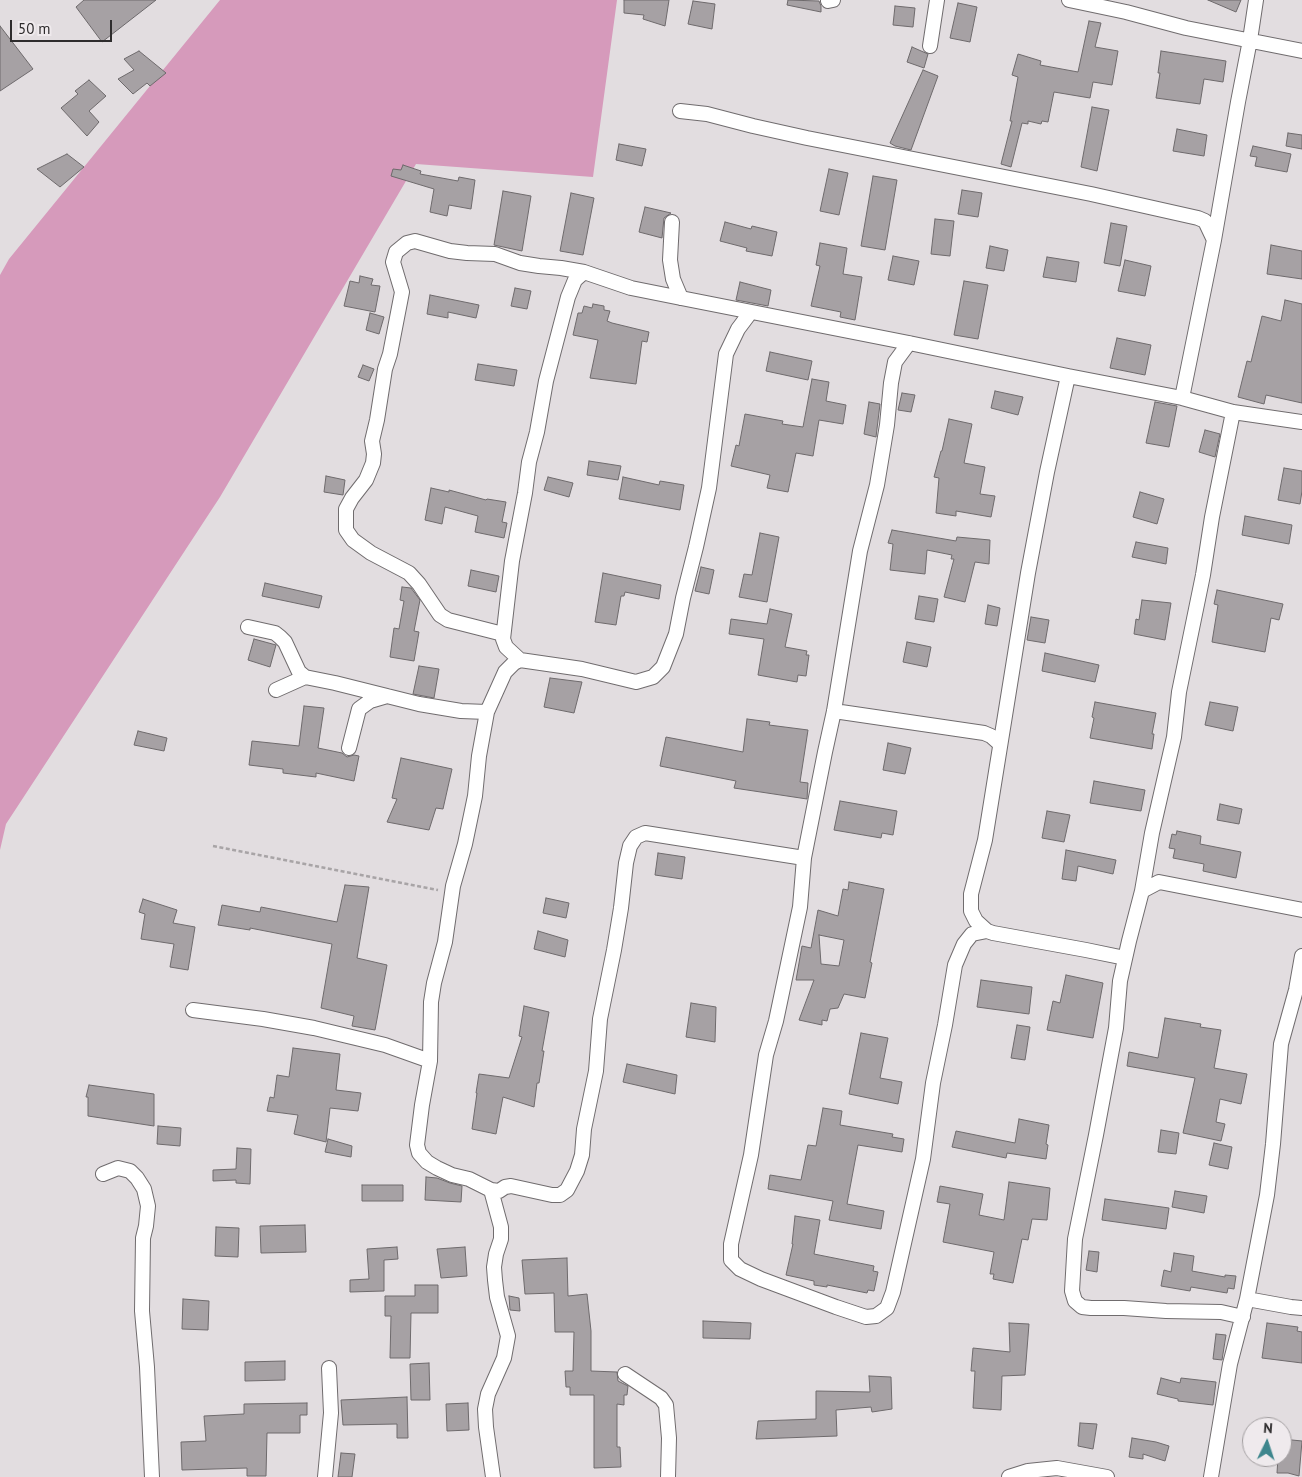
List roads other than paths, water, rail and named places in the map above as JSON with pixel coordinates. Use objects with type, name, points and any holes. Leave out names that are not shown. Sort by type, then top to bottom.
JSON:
[{"type":"street","points":[[930,46],[937,0]]},
{"type":"street","points":[[1069,0],[1090,2],[1186,28],[1302,51]]},
{"type":"street","points":[[1182,398],[1214,240],[1256,0]]},
{"type":"street","points":[[680,110],[707,114],[807,138],[1091,194],[1198,218],[1204,221],[1214,240]]},
{"type":"street","points":[[672,222],[670,260],[673,279],[681,298]]},
{"type":"street","points":[[503,634],[444,618],[409,573],[371,553],[353,540],[346,530],[346,510],[352,498],[366,480],[373,463],[372,441],[402,292],[393,262],[396,252],[407,243],[415,241],[467,253],[495,254],[530,264],[584,272],[631,288],[750,313],[1182,398],[1233,412],[1302,422]]},
{"type":"street","points":[[584,272],[575,280],[568,296],[546,382],[537,432],[529,462],[512,561],[503,639],[506,647],[520,660],[582,669],[636,682],[653,677],[663,667],[676,634],[709,488],[726,354],[738,329],[750,313]]},
{"type":"street","points":[[909,343],[895,362],[877,485],[860,551],[834,711],[804,858],[800,907],[782,993],[766,1055],[752,1155],[731,1244],[731,1260],[740,1269],[761,1279],[866,1317],[876,1316],[886,1308],[893,1292],[923,1159],[933,1083],[955,965],[964,944],[972,934],[987,931],[1125,958]]},
{"type":"street","points":[[987,931],[976,921],[971,911],[971,894],[985,840],[1028,573],[1068,376]]},
{"type":"street","points":[[1233,412],[1179,692],[1174,737],[1152,833],[1147,869],[1120,981],[1116,1028],[1075,1239],[1072,1291],[1075,1301],[1082,1307],[1221,1312],[1243,1317]]},
{"type":"street","points":[[248,628],[275,633],[280,637],[285,642],[299,672],[305,677],[418,704],[461,711],[487,712]]},
{"type":"street","points":[[520,660],[505,672],[487,712],[479,756],[475,796],[452,893],[445,942],[434,983],[431,1002],[430,1061],[417,1145],[418,1153],[427,1162],[452,1175],[469,1179],[491,1190],[499,1191],[511,1186],[546,1194],[560,1195],[567,1190],[577,1171],[582,1155],[588,1101],[596,1071],[600,1019],[614,950],[626,863],[630,846],[636,837],[645,833],[804,858]]},
{"type":"street","points":[[276,690],[305,677]]},
{"type":"street","points":[[349,748],[359,709],[370,701],[386,696]]},
{"type":"street","points":[[834,711],[984,733],[1000,744]]},
{"type":"street","points":[[1147,869],[1159,882],[1302,910]]},
{"type":"street","points":[[1142,891],[1159,882]]},
{"type":"street","points":[[1211,1477],[1230,1364],[1247,1299],[1267,1195],[1281,1044],[1296,990],[1302,956]]},
{"type":"street","points":[[193,1010],[314,1028],[385,1046],[430,1061]]},
{"type":"street","points":[[103,1174],[118,1168],[130,1171],[144,1189],[148,1206],[143,1238],[142,1311],[147,1367],[152,1477]]},
{"type":"street","points":[[491,1190],[501,1227],[502,1239],[496,1254],[494,1280],[508,1336],[504,1358],[488,1394],[485,1409],[486,1428],[494,1477]]},
{"type":"street","points":[[1247,1299],[1292,1308],[1302,1308]]},
{"type":"street","points":[[325,1477],[330,1413],[329,1368]]},
{"type":"street","points":[[625,1374],[661,1398],[666,1405],[668,1477]]},
{"type":"street","points":[[1009,1477],[1028,1471],[1057,1468],[1107,1477]]}]
